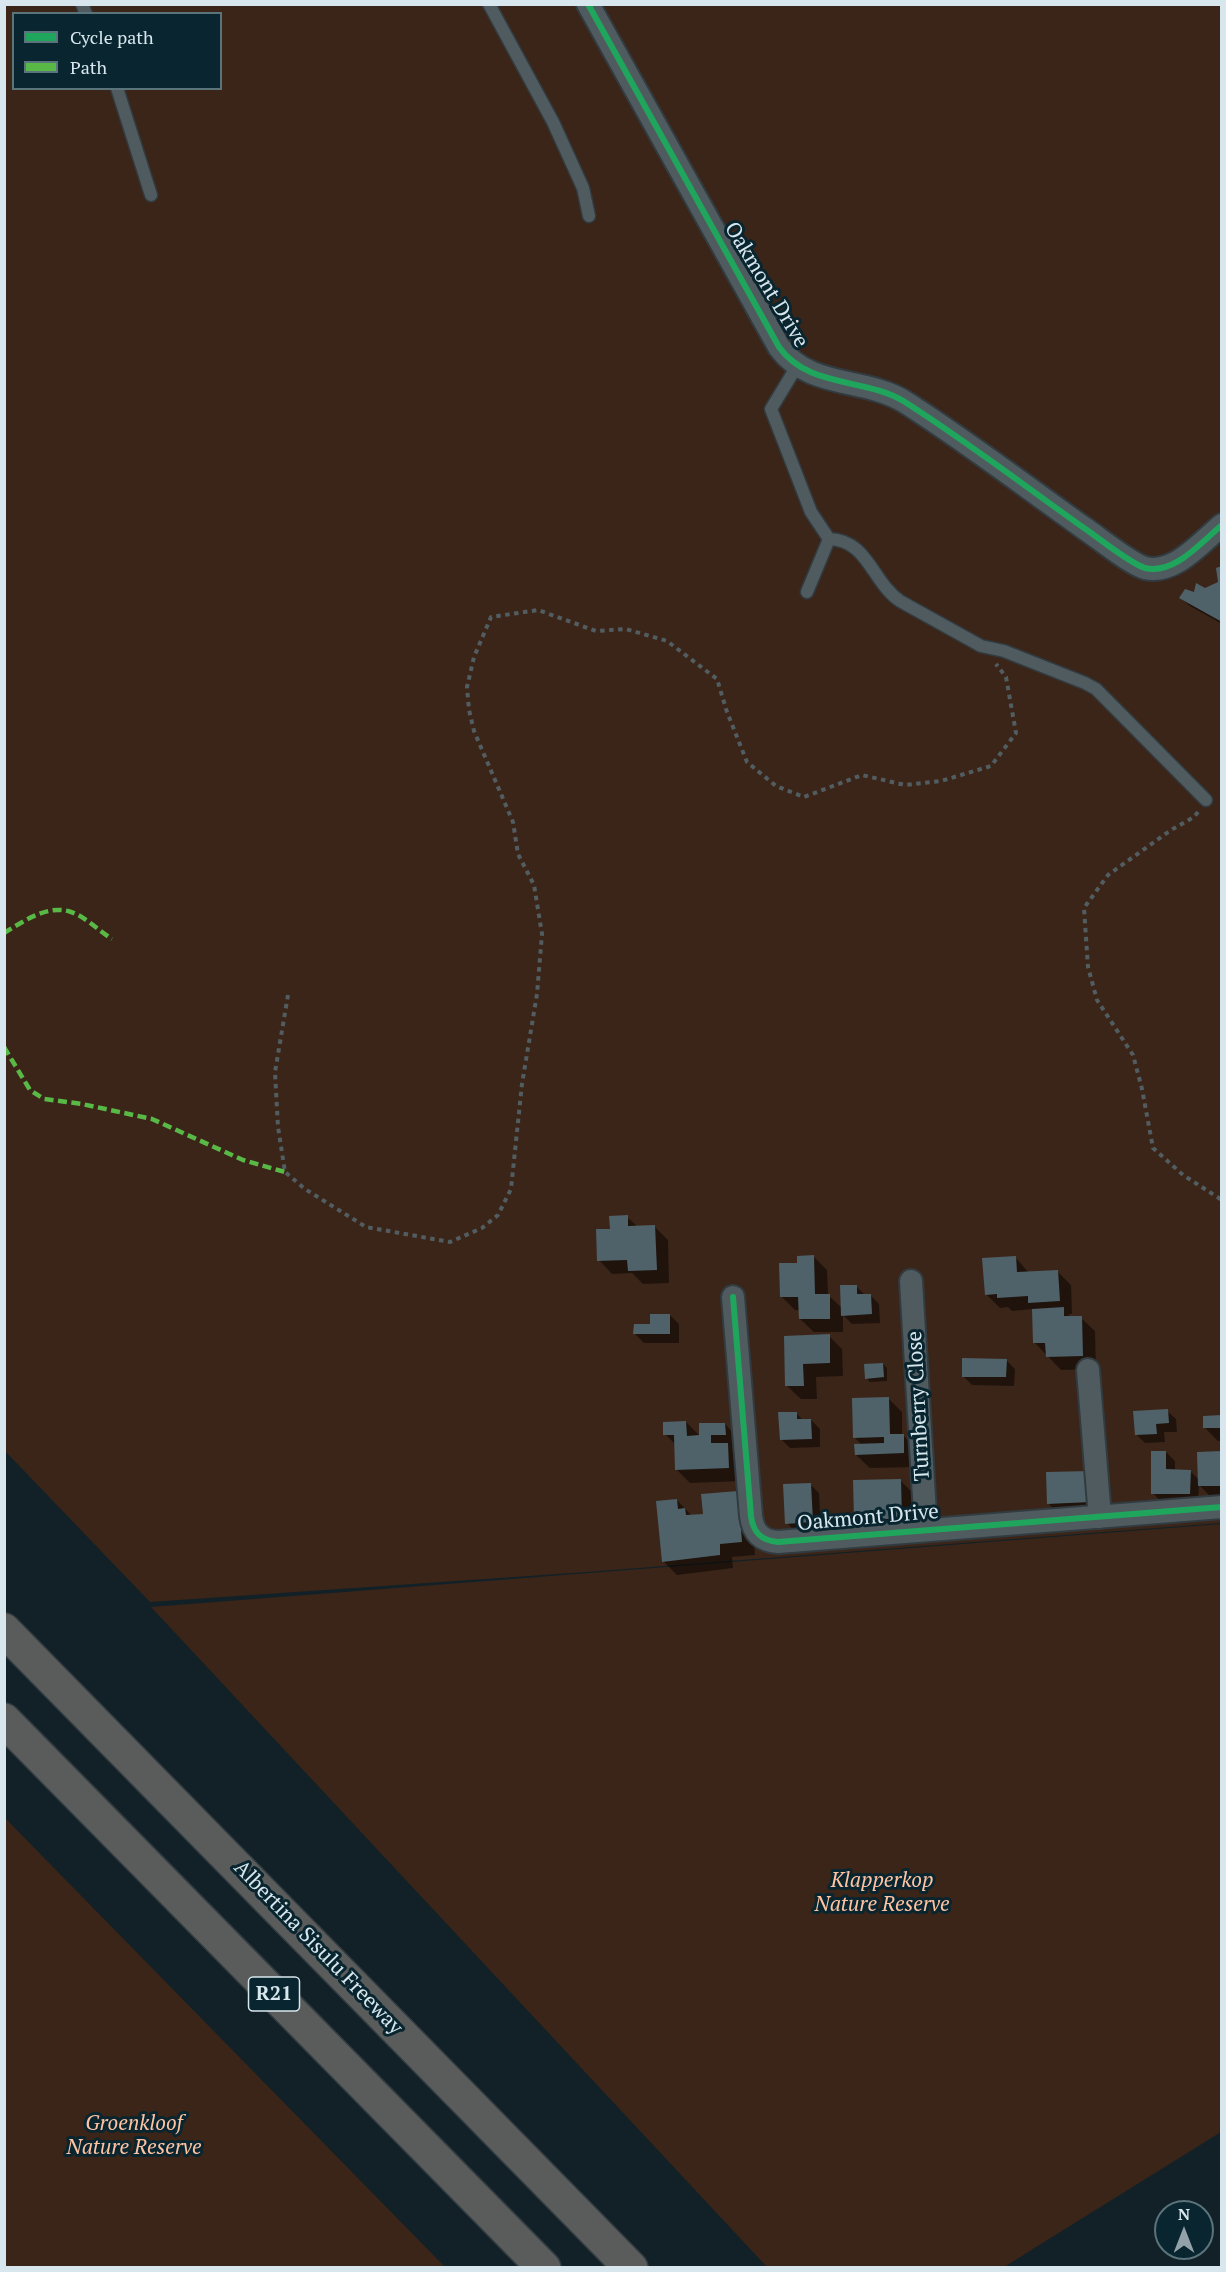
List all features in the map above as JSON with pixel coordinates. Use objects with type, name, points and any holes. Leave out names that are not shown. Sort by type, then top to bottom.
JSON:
[{"type":"highway","name":"Albertina Sisulu Freeway","points":[[4,1630],[631,2268]]},
{"type":"highway","name":"R21","points":[[4,1720],[544,2268]]},
{"type":"street","name":"Oakmont Drive","points":[[588,4],[779,347],[797,366],[814,374],[899,398],[1144,567],[1159,569],[1170,566],[1221,525]]},
{"type":"street","name":"Turnberry Close","points":[[911,1281],[926,1530]]},
{"type":"street","name":"Oakmont Drive","points":[[733,1297],[750,1516],[755,1532],[765,1540],[778,1542],[1221,1507]]},
{"type":"street","points":[[1088,1370],[1100,1517]]},
{"type":"lane","points":[[489,4],[552,122],[583,188],[589,216]]},
{"type":"lane","points":[[118,90],[151,195]]},
{"type":"lane","points":[[797,366],[771,409],[811,512],[829,539]]},
{"type":"lane","points":[[807,592],[829,539]]},
{"type":"lane","points":[[829,539],[839,539],[862,552],[889,594],[981,646],[1015,655],[1096,689],[1206,800]]},
{"type":"path","points":[[288,995],[275,1072],[278,1127],[285,1172],[305,1189],[366,1227],[450,1242],[482,1228],[498,1215],[510,1189],[522,1084],[536,1005],[542,934],[534,885],[518,854],[513,822],[474,731],[469,710],[467,687],[474,657],[491,617],[538,610],[596,630],[626,629],[667,641],[717,679],[727,712],[747,762],[776,786],[804,797],[862,776],[905,785],[941,781],[991,766],[1016,733],[1006,676],[981,646]]},
{"type":"path","points":[[1206,800],[1194,817],[1152,842],[1108,875],[1084,909],[1088,968],[1097,1000],[1133,1055],[1153,1148],[1183,1174],[1221,1200]]},
{"type":"green space","points":[[5,5],[1221,5],[1221,1523],[587,1572],[150,1602],[5,1451]]},
{"type":"green space","name":"Klapperkop Nature Reserve","points":[[1221,1524],[1221,2132],[1004,2267],[767,2267],[151,1607]]},
{"type":"green space","name":"Groenkloof Nature Reserve","points":[[5,1818],[445,2267],[5,2267]]},
{"type":"building","points":[[1222,566],[1222,622],[1179,598],[1185,589],[1194,592],[1196,583],[1205,588],[1218,582],[1216,568]]},
{"type":"building","points":[[628,1215],[628,1226],[655,1225],[657,1270],[628,1271],[627,1260],[597,1261],[596,1229],[610,1229],[609,1216]]},
{"type":"building","points":[[814,1255],[815,1294],[830,1294],[830,1319],[799,1319],[798,1297],[780,1297],[779,1263],[797,1263],[797,1256]]},
{"type":"building","points":[[1016,1256],[1017,1272],[1058,1270],[1060,1301],[1028,1303],[1028,1296],[997,1298],[997,1294],[985,1295],[982,1258]]},
{"type":"building","points":[[840,1285],[857,1285],[857,1294],[871,1294],[872,1314],[841,1316]]},
{"type":"building","points":[[1064,1307],[1064,1316],[1082,1316],[1083,1356],[1046,1357],[1045,1343],[1033,1343],[1032,1309]]},
{"type":"building","points":[[650,1314],[670,1314],[670,1334],[633,1334],[634,1324],[650,1324]]},
{"type":"building","points":[[830,1334],[830,1363],[803,1364],[804,1386],[785,1386],[784,1336]]},
{"type":"building","points":[[962,1358],[1007,1359],[1006,1377],[962,1377]]},
{"type":"building","points":[[883,1363],[884,1377],[865,1379],[864,1364]]},
{"type":"building","points":[[889,1397],[890,1434],[904,1434],[904,1453],[855,1455],[854,1444],[884,1443],[884,1437],[853,1438],[852,1398]]},
{"type":"building","points":[[1168,1409],[1169,1423],[1156,1424],[1157,1434],[1135,1435],[1133,1411]]},
{"type":"building","points":[[778,1412],[797,1412],[797,1419],[811,1419],[812,1439],[780,1440]]},
{"type":"building","points":[[1222,1415],[1222,1428],[1203,1428],[1203,1416]]},
{"type":"building","points":[[686,1421],[687,1436],[699,1435],[699,1423],[725,1423],[726,1435],[711,1435],[711,1443],[728,1443],[729,1468],[675,1470],[674,1435],[663,1435],[663,1422]]},
{"type":"building","points":[[1151,1451],[1166,1451],[1166,1469],[1191,1470],[1190,1494],[1151,1494]]},
{"type":"building","points":[[1222,1451],[1222,1486],[1198,1486],[1197,1452]]},
{"type":"building","points":[[1090,1471],[1091,1502],[1047,1504],[1046,1472]]},
{"type":"building","points":[[901,1479],[902,1519],[854,1519],[853,1480]]},
{"type":"building","points":[[811,1483],[813,1522],[785,1524],[783,1484]]},
{"type":"building","points":[[738,1491],[742,1542],[720,1544],[720,1555],[662,1562],[656,1501],[677,1499],[678,1509],[685,1508],[686,1515],[703,1514],[701,1494]]},
{"type":"marked path","points":[[4,933],[36,915],[62,910],[82,917],[112,939]]},
{"type":"marked path","points":[[4,1047],[30,1090],[44,1099],[82,1104],[152,1119],[243,1160],[285,1172]]},
{"type":"cycle path","points":[[588,4],[779,347],[791,360],[806,370],[822,376],[889,394],[905,402],[1123,556],[1145,568],[1167,567],[1177,562],[1222,525]]},
{"type":"cycle path","points":[[733,1297],[751,1516],[756,1531],[767,1540],[778,1542],[1222,1507]]}]
